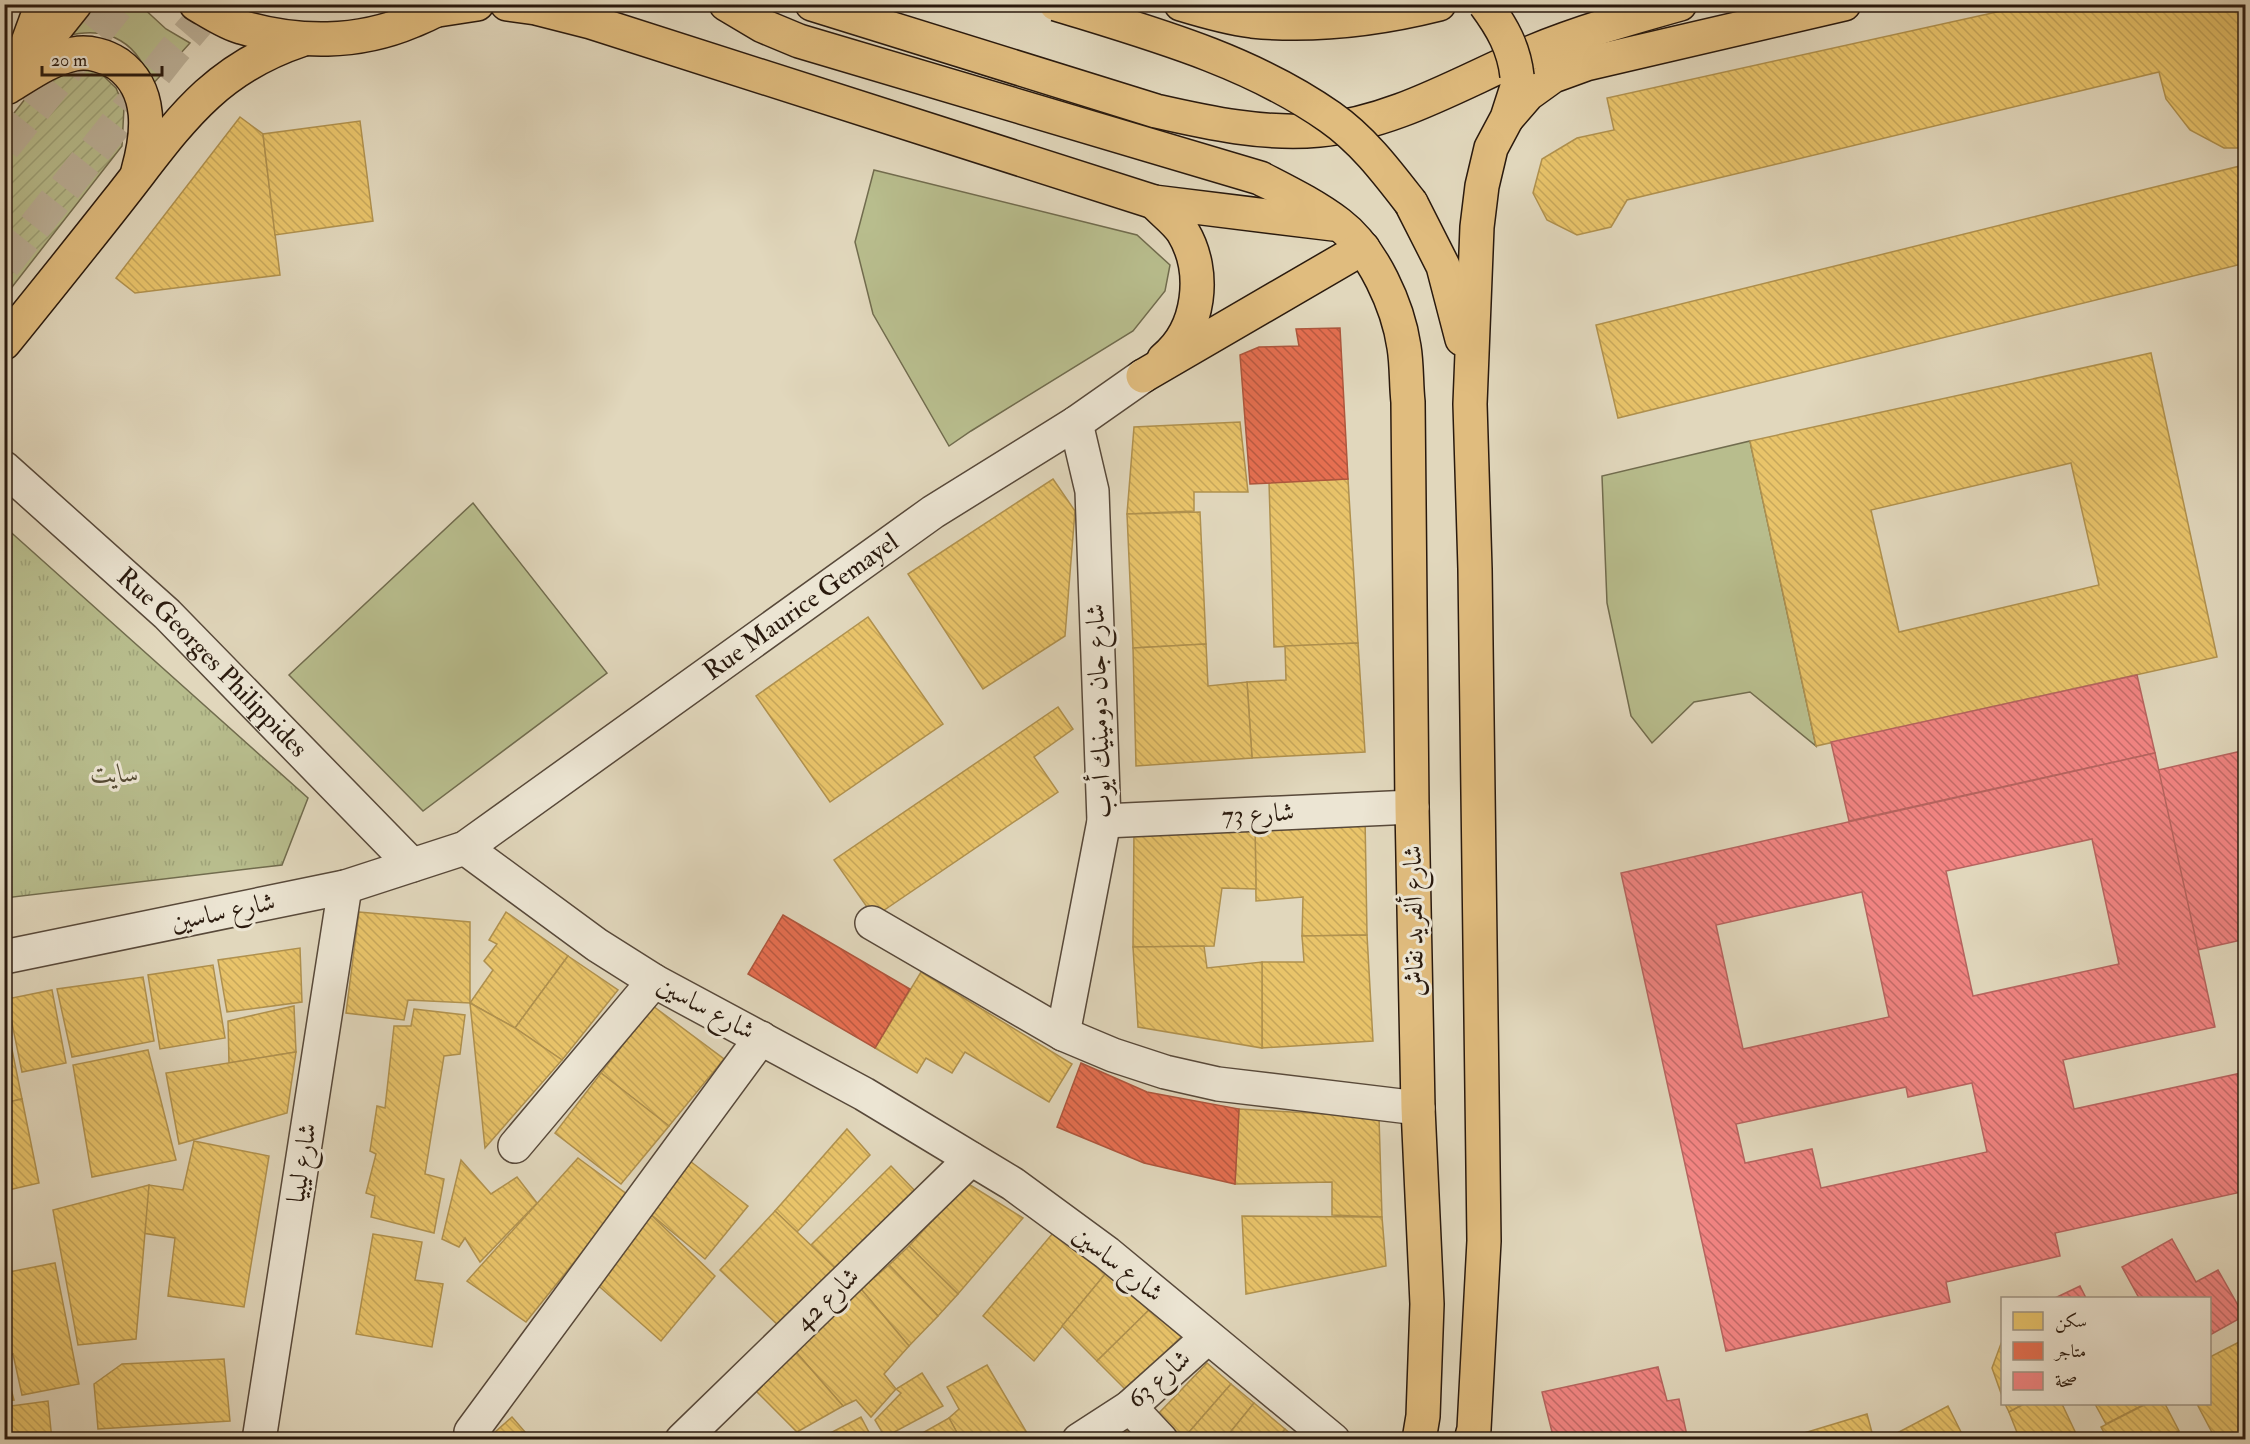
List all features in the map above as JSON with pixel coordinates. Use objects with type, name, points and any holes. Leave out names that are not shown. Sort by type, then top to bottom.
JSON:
[{"type":"highway","points":[[6,89],[26,51],[42,4]]},
{"type":"highway","points":[[6,89],[75,4]]},
{"type":"highway","points":[[196,4],[239,27],[301,40],[349,39],[395,28],[442,7],[477,4]]},
{"type":"highway","points":[[507,4],[585,13],[1154,202],[1352,237]]},
{"type":"highway","points":[[726,4],[763,26],[799,41],[1260,178],[1305,201],[1352,237]]},
{"type":"highway","points":[[812,4],[1156,111],[1206,122],[1272,131],[1346,126],[1384,116],[1568,38],[1680,4]]},
{"type":"highway","points":[[1056,4],[1195,48],[1273,83],[1330,117],[1375,157],[1411,203],[1443,266],[1462,340],[1470,404]]},
{"type":"highway","points":[[1181,4],[1251,20],[1287,22],[1332,21],[1410,11],[1439,4]]},
{"type":"highway","points":[[1471,1440],[1474,1429],[1484,1241],[1470,404],[1477,227],[1482,186],[1491,148],[1507,118],[1517,87],[1515,60],[1503,28],[1485,4]]},
{"type":"highway","points":[[1507,118],[1528,94],[1553,76],[1586,64],[1844,4]]},
{"type":"highway","points":[[4,343],[190,109],[221,81],[262,55],[301,40]]},
{"type":"highway","points":[[6,89],[40,67],[74,54],[103,57],[124,68],[138,88],[145,109],[144,144],[136,177]]},
{"type":"highway","points":[[1143,376],[1176,350],[1195,312],[1197,271],[1183,232],[1154,202]]},
{"type":"highway","points":[[1143,376],[1352,237]]},
{"type":"highway","name":"شارع ألفريد نقاش","points":[[1352,237],[1392,299],[1404,347],[1408,402],[1412,807],[1419,1107],[1427,1304],[1423,1416],[1419,1440]]},
{"type":"street","name":"Rue Maurice Gemayel","points":[[465,848],[933,512],[1076,423],[1143,376]]},
{"type":"street","name":"شارع جان دومينيك أيوب","points":[[1063,1034],[1104,821],[1092,491],[1076,423]]},
{"type":"street","name":"Rue Georges Philippides","points":[[4,468],[167,614],[412,865]]},
{"type":"street","name":"شارع 73","points":[[1104,821],[1412,807]]},
{"type":"street","name":"شارع ساسين","points":[[4,957],[345,887],[465,848],[597,945],[654,981],[864,1094],[1013,1184],[1107,1253],[1333,1440]]},
{"type":"street","name":"شارع ليبيا","points":[[259,1440],[345,887]]},
{"type":"street","points":[[872,923],[1063,1034],[1113,1055],[1165,1072],[1218,1084],[1419,1107]]},
{"type":"street","points":[[515,1146],[654,981]]},
{"type":"street","points":[[471,1432],[761,1038]]},
{"type":"street","name":"شارع 42","points":[[682,1440],[971,1158]]},
{"type":"street","name":"شارع 63","points":[[1079,1440],[1130,1407],[1208,1337]]},
{"type":"street","points":[[1130,1407],[1161,1440]]},
{"type":"green space","points":[[93,5],[140,5],[166,29],[190,43],[151,86],[139,58],[121,41],[96,33],[67,36]]},
{"type":"green space","points":[[94,67],[116,88],[124,107],[122,146],[5,296],[4,126],[43,76]]},
{"type":"green space","points":[[874,170],[1137,235],[1170,265],[1165,291],[1133,331],[949,446],[873,314],[855,242]]},
{"type":"green space","points":[[1750,441],[1816,746],[1750,692],[1694,702],[1652,743],[1631,716],[1607,603],[1602,476]]},
{"type":"green space","points":[[473,503],[607,673],[423,811],[289,675]]},
{"type":"green space","name":"سايت","points":[[5,527],[308,798],[282,865],[5,898]]},
{"type":"building: سكن","points":[[2033,4],[2246,4],[2246,148],[2224,148],[2190,130],[2166,99],[2159,72],[1627,200],[1611,227],[1577,235],[1547,220],[1533,193],[1542,159],[1577,138],[1614,130],[1607,98]]},
{"type":"building: سكن","points":[[240,117],[263,134],[280,275],[135,293],[116,278]]},
{"type":"building: سكن","points":[[360,121],[373,221],[275,235],[263,134]]},
{"type":"building: سكن","points":[[2244,165],[2246,172],[2246,263],[1618,418],[1596,325]]},
{"type":"building: سكن","points":[[2151,353],[2217,657],[1816,746],[1750,441]],"holes":[[[2071,463],[2099,585],[1899,632],[1871,510]]]},
{"type":"building: سكن","points":[[1240,422],[1248,492],[1194,492],[1194,511],[1127,514],[1134,427]]},
{"type":"building: سكن","points":[[1053,479],[1075,511],[1065,636],[983,689],[908,574]]},
{"type":"building: سكن","points":[[1348,479],[1358,643],[1274,647],[1269,482]]},
{"type":"building: سكن","points":[[1200,512],[1206,644],[1133,648],[1127,514]]},
{"type":"building: سكن","points":[[868,617],[943,724],[830,802],[756,696]]},
{"type":"building: سكن","points":[[1358,643],[1365,752],[1252,758],[1247,682],[1286,680],[1285,646]]},
{"type":"building: سكن","points":[[1206,644],[1208,686],[1247,682],[1252,758],[1136,766],[1133,648]]},
{"type":"building: سكن","points":[[1058,707],[1073,729],[1034,757],[1058,792],[874,917],[834,860]]},
{"type":"building: سكن","points":[[1365,816],[1367,935],[1302,936],[1303,897],[1256,901],[1255,824]]},
{"type":"building: سكن","points":[[1255,824],[1256,889],[1222,888],[1214,946],[1133,947],[1134,828]]},
{"type":"building: سكن","points":[[359,912],[470,922],[470,1003],[408,1000],[404,1020],[346,1013]]},
{"type":"building: سكن","points":[[506,912],[568,956],[515,1028],[470,1003],[493,970],[484,961],[497,944],[489,940]]},
{"type":"building: سكن","points":[[1367,935],[1373,1041],[1262,1048],[1262,962],[1304,962],[1302,936]]},
{"type":"building: سكن","points":[[1204,946],[1207,968],[1262,962],[1262,1048],[1138,1027],[1133,947]]},
{"type":"building: سكن","points":[[300,948],[302,1002],[227,1012],[218,960]]},
{"type":"building: سكن","points":[[568,956],[618,990],[562,1060],[515,1028]]},
{"type":"building: سكن","points":[[213,965],[225,1038],[160,1049],[148,975]]},
{"type":"building: سكن","points":[[921,972],[1072,1064],[1049,1102],[965,1052],[952,1073],[926,1058],[917,1073],[875,1048]]},
{"type":"building: سكن","points":[[143,977],[154,1041],[72,1057],[57,989]]},
{"type":"building: سكن","points":[[52,990],[66,1063],[22,1072],[7,999]]},
{"type":"building: سكن","points":[[470,1003],[515,1028],[562,1060],[485,1148]]},
{"type":"building: سكن","points":[[294,1006],[296,1052],[229,1063],[228,1021]]},
{"type":"building: سكن","points":[[653,1006],[724,1059],[669,1126],[601,1073]]},
{"type":"building: سكن","points":[[414,1009],[465,1015],[460,1054],[444,1056],[425,1174],[444,1179],[434,1233],[371,1217],[375,1196],[366,1193],[376,1154],[370,1151],[377,1106],[385,1108],[394,1026],[411,1026]]},
{"type":"building: سكن","points":[[4,1010],[22,1099],[4,1103]]},
{"type":"building: سكن","points":[[148,1050],[176,1160],[92,1177],[73,1065]]},
{"type":"building: سكن","points":[[296,1052],[287,1113],[179,1144],[166,1073]]},
{"type":"building: سكن","points":[[601,1073],[669,1126],[621,1184],[555,1133]]},
{"type":"building: سكن","points":[[22,1099],[39,1183],[4,1191],[4,1103]]},
{"type":"building: سكن","points":[[1239,1109],[1379,1117],[1382,1217],[1332,1215],[1332,1182],[1235,1184]]},
{"type":"building: سكن","points":[[847,1129],[870,1155],[797,1232],[775,1211]]},
{"type":"building: سكن","points":[[194,1141],[269,1156],[244,1307],[168,1296],[175,1238],[142,1233],[149,1185],[183,1190]]},
{"type":"building: سكن","points":[[578,1158],[628,1195],[526,1322],[467,1281]]},
{"type":"building: سكن","points":[[461,1160],[491,1194],[517,1177],[537,1203],[480,1262],[465,1238],[459,1247],[442,1239]]},
{"type":"building: سكن","points":[[690,1161],[748,1206],[705,1259],[648,1212]]},
{"type":"building: سكن","points":[[891,1166],[919,1195],[836,1269],[811,1245]]},
{"type":"building: سكن","points":[[967,1183],[1023,1218],[958,1294],[909,1246]]},
{"type":"building: سكن","points":[[149,1185],[136,1339],[78,1345],[53,1210]]},
{"type":"building: سكن","points":[[775,1211],[836,1269],[780,1327],[720,1270]]},
{"type":"building: سكن","points":[[648,1212],[715,1276],[661,1341],[593,1281]]},
{"type":"building: سكن","points":[[1242,1216],[1382,1217],[1386,1266],[1246,1294]]},
{"type":"building: سكن","points":[[1053,1233],[1106,1273],[1034,1361],[983,1316]]},
{"type":"building: سكن","points":[[373,1234],[422,1242],[415,1280],[443,1284],[432,1347],[356,1334]]},
{"type":"building: سكن","points":[[909,1246],[958,1294],[938,1316],[889,1265]]},
{"type":"building: سكن","points":[[55,1263],[79,1384],[22,1395],[13,1354],[4,1356],[4,1273]]},
{"type":"building: سكن","points":[[889,1265],[938,1316],[909,1346],[861,1289]]},
{"type":"building: سكن","points":[[1106,1273],[1152,1307],[1097,1361],[1062,1326]]},
{"type":"building: سكن","points":[[861,1289],[909,1346],[884,1374],[896,1389],[871,1417],[856,1400],[843,1406],[796,1352]]},
{"type":"building: سكن","points":[[1152,1307],[1182,1336],[1126,1390],[1097,1361]]},
{"type":"building: سكن","points":[[2243,1340],[2246,1344],[2246,1440],[2216,1440],[2198,1405],[2211,1405],[2211,1356]]},
{"type":"building: سكن","points":[[2001,1344],[2001,1393],[1992,1368]]},
{"type":"building: سكن","points":[[796,1352],[843,1406],[797,1432],[754,1389]]},
{"type":"building: سكن","points":[[224,1359],[230,1421],[98,1429],[94,1384],[122,1364]]},
{"type":"building: سكن","points":[[4,1362],[14,1400],[4,1401]]},
{"type":"building: سكن","points":[[1207,1363],[1231,1384],[1183,1439],[1158,1414]]},
{"type":"building: سكن","points":[[987,1365],[1027,1433],[1016,1440],[961,1440],[949,1418],[959,1409],[947,1387]]},
{"type":"building: سكن","points":[[922,1373],[943,1406],[885,1437],[875,1420],[901,1393],[896,1389]]},
{"type":"building: سكن","points":[[1231,1384],[1254,1403],[1224,1440],[1183,1439]]},
{"type":"building: سكن","points":[[48,1401],[52,1440],[4,1440],[4,1407]]},
{"type":"building: سكن","points":[[1254,1403],[1285,1429],[1276,1440],[1224,1440]]},
{"type":"building: سكن","points":[[2006,1405],[2022,1405],[2009,1412]]},
{"type":"building: سكن","points":[[2022,1405],[2062,1405],[2079,1440],[2020,1440],[2009,1412]]},
{"type":"building: سكن","points":[[2096,1405],[2143,1405],[2106,1424]]},
{"type":"building: سكن","points":[[2144,1405],[2166,1405],[2179,1431],[2162,1440],[2108,1440],[2101,1427]]},
{"type":"building: سكن","points":[[1948,1406],[1965,1440],[1884,1440]]},
{"type":"building: سكن","points":[[1867,1414],[1874,1440],[1781,1440]]},
{"type":"building: سكن","points":[[512,1417],[532,1440],[486,1440]]},
{"type":"building: سكن","points":[[861,1417],[873,1440],[817,1440]]},
{"type":"building: سكن","points":[[949,1418],[961,1440],[910,1440]]},
{"type":"building: سكن","points":[[1133,1427],[1144,1440],[1112,1440]]},
{"type":"building: سكن","points":[[1285,1429],[1298,1440],[1277,1440]]},
{"type":"building: متاجر","points":[[1340,328],[1348,479],[1250,484],[1240,355],[1259,347],[1299,346],[1296,329]]},
{"type":"building: متاجر","points":[[783,915],[910,989],[875,1048],[748,974]]},
{"type":"building: متاجر","points":[[1081,1063],[1147,1092],[1239,1109],[1235,1184],[1144,1163],[1057,1127]]},
{"type":"building: صحة","points":[[2137,675],[2155,753],[1849,821],[1831,742]]},
{"type":"building: صحة","points":[[2246,750],[2246,939],[2197,950],[2158,770]]},
{"type":"building: صحة","points":[[2155,753],[2215,1027],[2063,1060],[2074,1109],[2246,1072],[2246,1191],[2055,1233],[2060,1256],[1946,1282],[1950,1302],[1726,1351],[1621,873]],"holes":[[[2092,839],[2119,964],[1973,996],[1946,871]],[[1862,892],[1889,1017],[1743,1049],[1716,925]],[[1972,1083],[1987,1152],[1821,1188],[1812,1149],[1745,1163],[1736,1124],[1906,1087],[1908,1097]]]},
{"type":"building: صحة","points":[[2172,1239],[2196,1282],[2218,1270],[2244,1316],[2211,1334],[2211,1297],[2138,1297],[2122,1267]]},
{"type":"building: صحة","points":[[2080,1286],[2086,1297],[2057,1297]]},
{"type":"building: صحة","points":[[1658,1367],[1667,1401],[1679,1399],[1688,1440],[1554,1440],[1542,1392]]},
{"type":"tunnel","points":[[4,147],[119,4]]},
{"type":"tunnel","points":[[4,265],[172,53],[214,4]]}]
